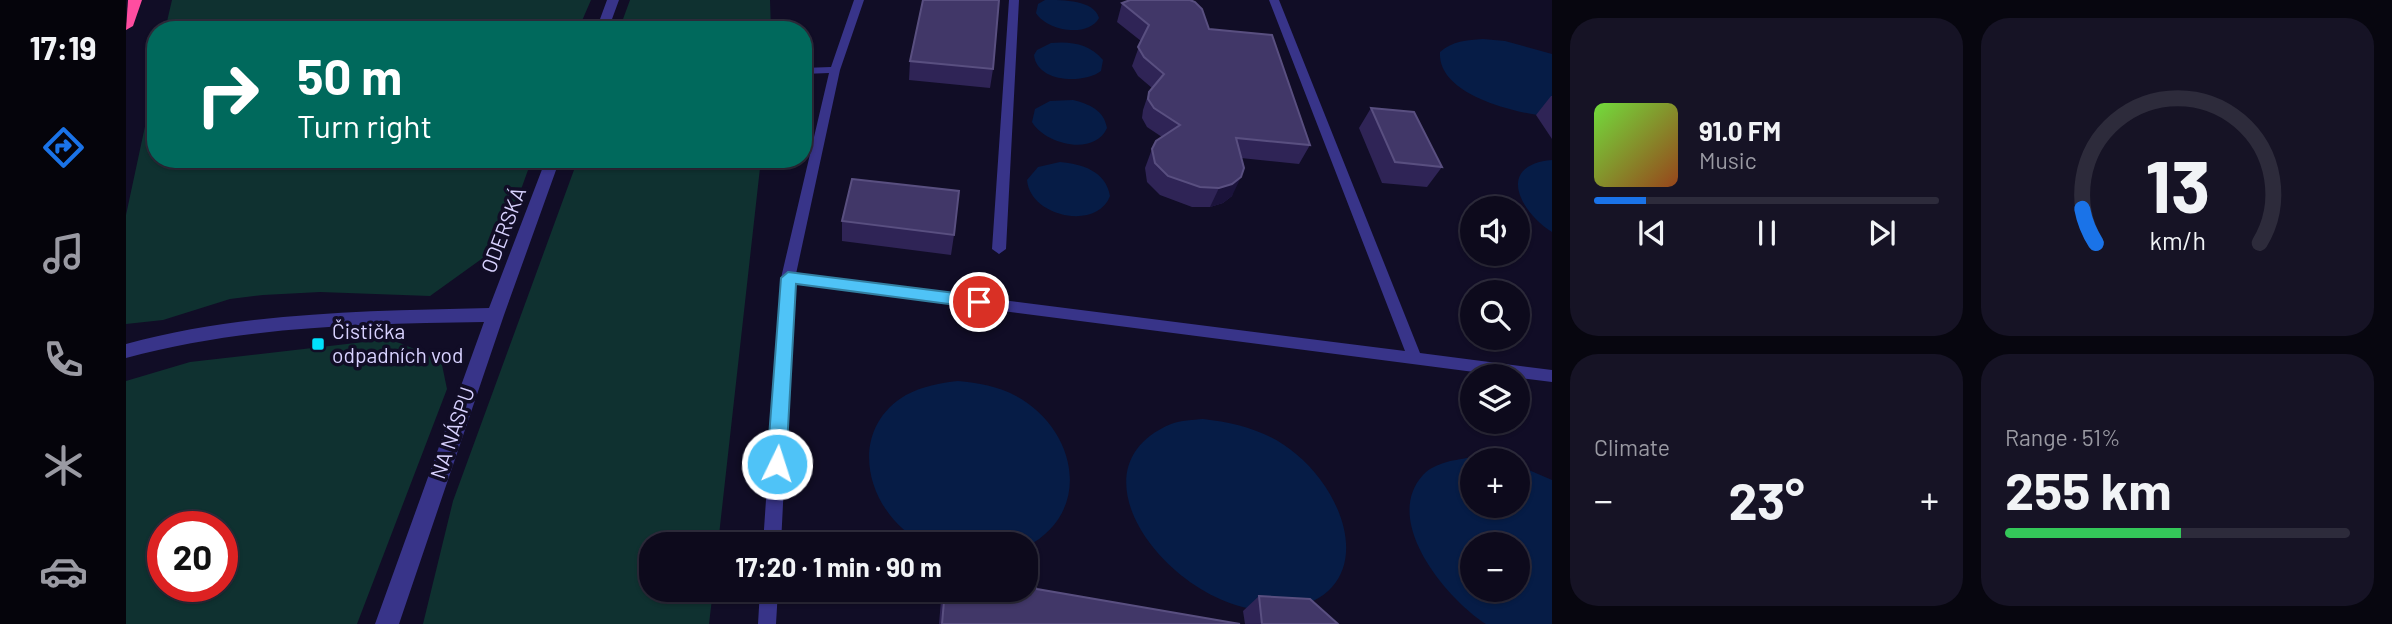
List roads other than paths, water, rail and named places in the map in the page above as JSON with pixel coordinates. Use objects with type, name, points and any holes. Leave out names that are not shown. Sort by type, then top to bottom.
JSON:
[{"type":"highway","points":[[126,26],[135,0]]},
{"type":"street","points":[[605,21],[613,0]]},
{"type":"street","name":"ODERSKÁ","points":[[495,316],[550,168]]},
{"type":"street","points":[[126,351],[228,328],[328,320],[495,316]]},
{"type":"street","name":"NA NÁSPU","points":[[387,624],[495,316]]},
{"type":"lane","points":[[773,532],[788,278],[835,70],[859,0]]},
{"type":"lane","points":[[999,249],[1014,0]]},
{"type":"lane","points":[[1274,0],[1415,358]]},
{"type":"lane","points":[[812,71],[835,70]]},
{"type":"lane","points":[[788,278],[1552,376]]},
{"type":"lane","points":[[767,624],[768,602]]},
{"type":"water","points":[[1045,0],[1085,4],[1096,12],[1099,18],[1086,28],[1058,28],[1041,19],[1036,13],[1038,4]]},
{"type":"water","points":[[1483,39],[1505,41],[1552,54],[1552,117],[1501,107],[1465,91],[1452,80],[1443,67],[1440,52],[1450,45]]},
{"type":"water","points":[[1051,43],[1073,43],[1092,50],[1103,60],[1101,71],[1073,79],[1052,76],[1043,71],[1034,55],[1037,50]]},
{"type":"water","points":[[1073,100],[1095,109],[1103,117],[1107,128],[1101,137],[1081,145],[1070,144],[1047,136],[1032,122],[1035,109],[1050,101]]},
{"type":"water","points":[[1552,160],[1552,232],[1530,213],[1530,196],[1521,196],[1519,190],[1523,171],[1534,164]]},
{"type":"water","points":[[1060,162],[1092,170],[1104,180],[1110,196],[1103,207],[1079,216],[1051,211],[1039,203],[1031,193],[1027,180],[1038,167]]},
{"type":"water","points":[[958,381],[1002,390],[1037,411],[1053,429],[1064,449],[1069,471],[1069,493],[1062,513],[1048,532],[1038,539],[1038,532],[908,532],[890,515],[878,495],[871,473],[869,451],[874,430],[886,411],[906,395],[932,385]]},
{"type":"water","points":[[1203,419],[1240,426],[1275,439],[1296,454],[1315,473],[1331,495],[1341,519],[1346,543],[1344,565],[1334,585],[1314,601],[1285,610],[1247,608],[1209,594],[1175,570],[1148,540],[1131,508],[1127,475],[1139,446],[1171,424]]},
{"type":"water","points":[[1460,459],[1460,518],[1530,518],[1530,471],[1552,480],[1552,624],[1486,624],[1454,597],[1424,557],[1414,536],[1410,514],[1412,494],[1423,475],[1446,462]]},
{"type":"place","name":"Čistička odpadních vod","points":[[318,344]]}]
